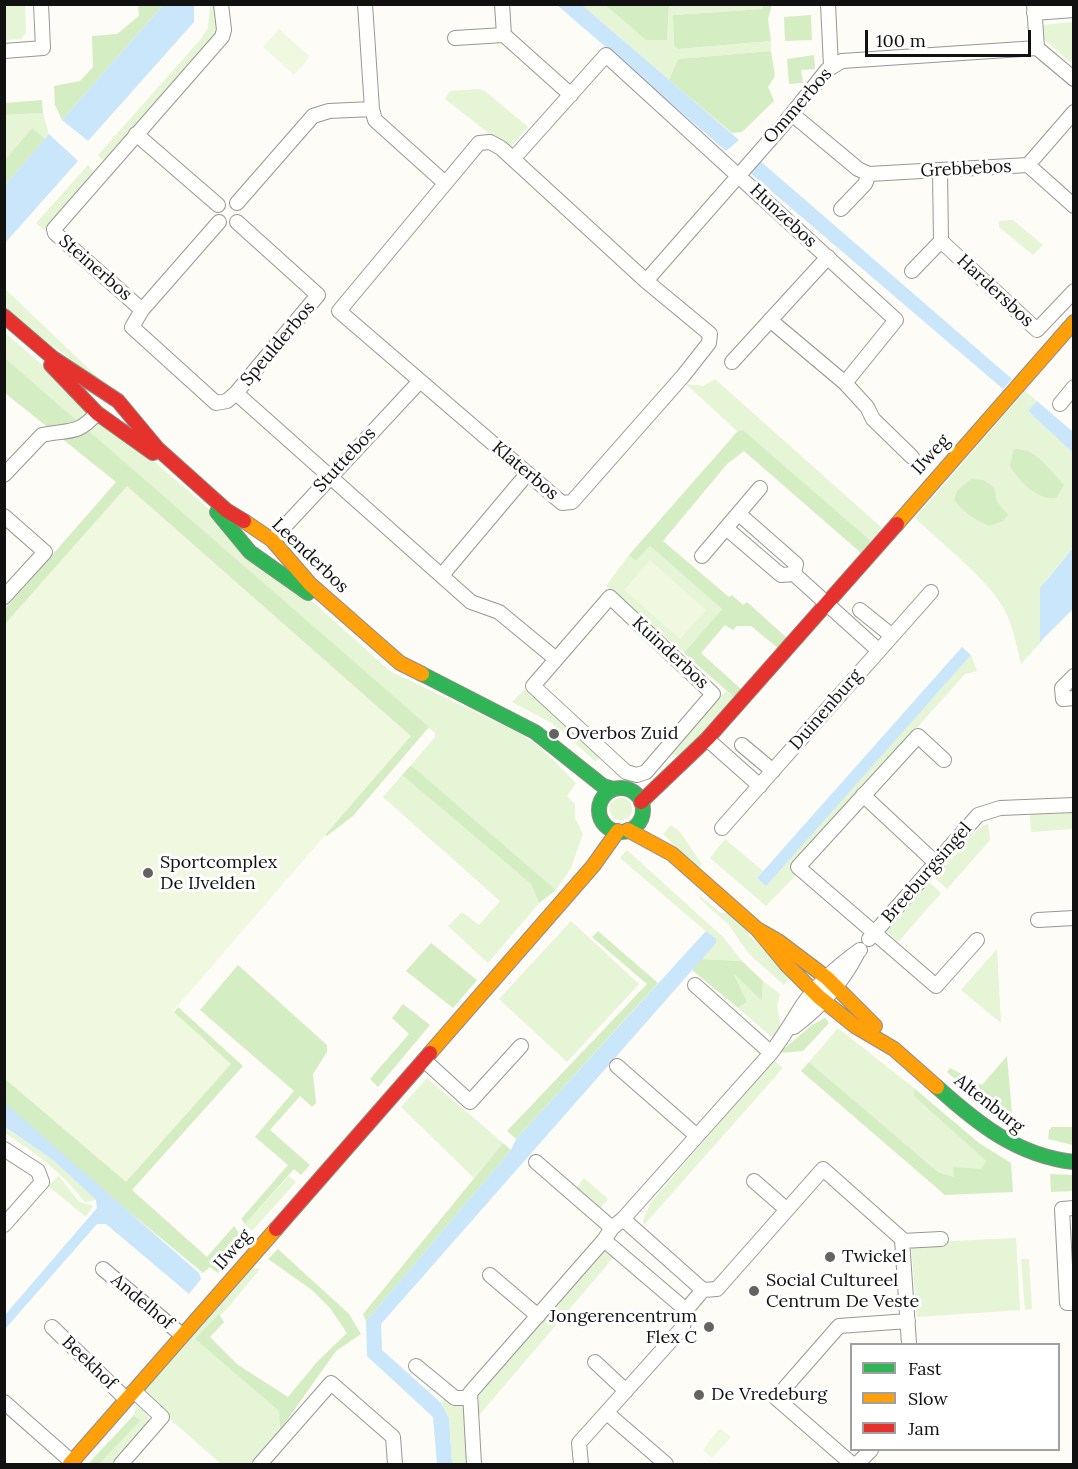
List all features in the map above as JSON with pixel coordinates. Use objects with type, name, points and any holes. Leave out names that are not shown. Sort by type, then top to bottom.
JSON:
[{"type":"main road","name":"Leenderbos","points":[[4,316],[53,358],[105,390],[127,411],[158,449],[226,510],[272,540],[285,552],[310,584],[400,663],[535,732],[603,786],[614,789]]},
{"type":"main road","name":"IJweg","points":[[637,797],[658,774],[675,768],[706,739],[827,602],[1069,338],[1074,322]]},
{"type":"main road","name":"Leenderbos","points":[[4,324],[51,364],[97,413],[151,451],[221,515],[243,544],[267,566],[304,589],[401,670],[541,744],[590,789],[600,803]]},
{"type":"main road","points":[[86,402],[89,392],[105,390]]},
{"type":"main road","points":[[114,426],[124,423],[127,411]]},
{"type":"main road","points":[[243,544],[245,534],[254,527]]},
{"type":"main road","points":[[267,566],[280,563],[285,552]]},
{"type":"main road","points":[[614,789],[637,797],[640,818],[634,827],[623,831],[603,822],[600,803],[614,789]]},
{"type":"main road","name":"Altenburg","points":[[640,818],[664,840],[672,854]]},
{"type":"main road","name":"IJweg","points":[[583,875],[602,833],[603,822]]},
{"type":"main road","name":"IJweg","points":[[71,1463],[623,831]]},
{"type":"main road","name":"Altenburg","points":[[623,831],[672,854],[757,929],[778,941],[831,982],[884,1035],[894,1049],[999,1139],[1033,1155],[1072,1162]]},
{"type":"main road","name":"Altenburg","points":[[757,929],[771,948],[819,995],[879,1042],[894,1049]]},
{"type":"street","points":[[4,51],[43,48],[41,4]]},
{"type":"street","name":"Steinerbos","points":[[222,4],[224,30],[222,37],[54,230],[142,310],[132,324],[134,331],[216,403],[227,401],[236,393]]},
{"type":"street","points":[[365,4],[372,109],[380,125],[445,183]]},
{"type":"street","points":[[502,4],[504,35],[571,95]]},
{"type":"street","points":[[828,4],[831,66]]},
{"type":"street","points":[[1074,10],[1034,9],[1037,48],[1074,79]]},
{"type":"street","points":[[455,38],[504,35]]},
{"type":"street","name":"Ommerbos","points":[[646,281],[831,66],[842,61],[1037,48]]},
{"type":"street","points":[[513,159],[606,55],[738,175]]},
{"type":"street","points":[[237,203],[313,116],[329,111],[372,109]]},
{"type":"street","name":"Grebbebos","points":[[869,174],[1028,165],[1074,112]]},
{"type":"street","points":[[792,114],[858,169],[869,174],[865,184],[841,209]]},
{"type":"street","points":[[136,134],[218,205]]},
{"type":"street","name":"Klaterbos","points":[[490,142],[513,159],[646,281],[710,334],[709,343],[572,502],[562,503],[339,310],[445,183],[479,143],[490,142]]},
{"type":"street","points":[[1028,165],[1074,206]]},
{"type":"street","name":"Hardersbos","points":[[912,271],[940,241],[940,170]]},
{"type":"street","name":"Hunzebos","points":[[738,175],[896,320],[845,383]]},
{"type":"street","points":[[229,200],[237,203],[241,214],[237,222],[230,226],[219,222],[215,212],[218,205],[229,200]]},
{"type":"street","points":[[142,310],[219,222]]},
{"type":"street","name":"Speulderbos","points":[[236,393],[318,295],[237,222]]},
{"type":"street","name":"Hardersbos","points":[[940,241],[1037,330],[1074,291]]},
{"type":"street","name":"Hunzebos","points":[[732,362],[828,257]]},
{"type":"street","points":[[771,320],[845,383],[867,407],[873,419],[912,457]]},
{"type":"street","name":"Stuttebos","points":[[272,540],[420,381]]},
{"type":"street","points":[[1060,404],[1074,387]]},
{"type":"street","points":[[236,393],[471,602],[499,612],[556,659]]},
{"type":"street","points":[[4,475],[42,435],[75,432],[84,428],[97,413]]},
{"type":"street","points":[[442,574],[527,474]]},
{"type":"street","points":[[702,556],[760,488]]},
{"type":"street","points":[[739,514],[796,564],[794,574]]},
{"type":"street","points":[[4,516],[45,552],[4,597]]},
{"type":"street","points":[[726,528],[782,575],[794,574],[878,650]]},
{"type":"street","name":"Duinenburg","points":[[722,828],[931,592]]},
{"type":"street","name":"Kuinderbos","points":[[610,597],[713,694],[646,772],[637,775],[626,772],[533,686],[556,659],[610,597]]},
{"type":"street","points":[[860,610],[891,635]]},
{"type":"street","points":[[1074,676],[1062,688],[1063,699],[1074,698]]},
{"type":"street","points":[[944,760],[918,736],[798,867],[936,986],[977,940]]},
{"type":"street","points":[[706,739],[760,786]]},
{"type":"street","points":[[742,746],[773,771]]},
{"type":"street","points":[[863,795],[938,864]]},
{"type":"street","name":"Breeburgsingel","points":[[469,1398],[474,1388],[617,1223],[771,1053],[819,995],[831,982],[848,973],[860,950],[938,864],[978,815],[1000,808],[1074,805]]},
{"type":"street","points":[[1038,920],[1074,918]]},
{"type":"street","points":[[695,985],[771,1053]]},
{"type":"street","points":[[424,1060],[470,1101],[521,1046]]},
{"type":"street","points":[[616,1066],[697,1136]]},
{"type":"street","points":[[4,1149],[38,1171],[42,1182],[4,1226]]},
{"type":"street","points":[[536,1162],[703,1290],[717,1289],[823,1169],[902,1241],[909,1343]]},
{"type":"street","points":[[754,1181],[786,1209]]},
{"type":"street","points":[[1074,1208],[1062,1209],[1067,1303],[1074,1302]]},
{"type":"street","points":[[902,1241],[941,1239]]},
{"type":"street","points":[[604,1240],[686,1310]]},
{"type":"street","name":"Andelhof","points":[[103,1269],[182,1335]]},
{"type":"street","points":[[490,1275],[538,1316]]},
{"type":"street","points":[[581,1464],[579,1443],[683,1327],[686,1310],[703,1290]]},
{"type":"street","points":[[852,1464],[776,1398],[839,1326],[908,1321]]},
{"type":"street","name":"Beekhof","points":[[52,1327],[130,1395],[162,1418],[121,1464]]},
{"type":"street","points":[[595,1362],[626,1391]]},
{"type":"street","points":[[416,1366],[455,1398],[469,1398],[474,1464]]},
{"type":"street","points":[[260,1464],[331,1383],[393,1437],[395,1464]]},
{"type":"street","points":[[4,1402],[71,1463]]},
{"type":"street","points":[[607,1413],[666,1464]]},
{"type":"street","points":[[857,1464],[869,1451]]},
{"type":"green space","points":[[5,4],[25,5],[26,33],[21,39],[5,40]]},
{"type":"green space","points":[[138,5],[163,5],[62,120],[55,105],[54,86],[80,81],[93,67],[92,36],[117,34],[139,16]]},
{"type":"green space","points":[[210,5],[215,5],[216,35],[105,162],[98,155],[200,40],[208,28]]},
{"type":"green space","points":[[582,5],[605,5],[646,40],[667,40],[669,5],[763,5],[764,9],[673,15],[674,46],[678,49],[771,41],[771,51],[678,59],[669,80]]},
{"type":"green space","points":[[605,5],[669,5],[667,40],[646,40]]},
{"type":"green space","points":[[763,5],[772,5],[768,19],[771,41],[678,49],[674,46],[673,15],[763,9]]},
{"type":"green space","points":[[811,15],[812,40],[785,41],[784,17]]},
{"type":"green space","points":[[1073,22],[1073,59],[1070,62],[1044,39],[1043,25]]},
{"type":"green space","points":[[279,29],[310,57],[294,75],[263,47]]},
{"type":"green space","points":[[771,51],[775,76],[768,87],[774,101],[742,132],[732,133],[669,80],[678,59]]},
{"type":"green space","points":[[814,55],[815,69],[801,70],[803,83],[789,84],[787,59]]},
{"type":"green space","points":[[478,89],[485,91],[528,127],[509,149],[445,99],[450,91]]},
{"type":"green space","points":[[42,100],[43,113],[5,115],[5,103]]},
{"type":"green space","points":[[43,113],[49,134],[45,139],[32,128],[5,160],[5,115]]},
{"type":"green space","points":[[32,128],[45,139],[5,185],[5,160]]},
{"type":"green space","points":[[88,165],[94,174],[44,230],[36,223]]},
{"type":"green space","points":[[1013,220],[1043,245],[1033,255],[999,227],[999,221]]},
{"type":"green space","points":[[4,288],[109,388],[5,310]]},
{"type":"green space","points":[[4,332],[201,502],[390,671],[515,731],[539,746],[576,783],[567,796],[575,804],[575,818],[583,834],[571,868],[556,890],[411,765],[435,737],[435,733],[5,358]]},
{"type":"green space","points":[[5,358],[429,727],[353,816],[327,836],[5,629],[5,609],[116,482],[5,393]]},
{"type":"green space","points":[[715,379],[882,528],[871,541],[743,430],[738,432],[686,384],[703,386]]},
{"type":"green space","points":[[1025,391],[1037,401],[1028,411],[1073,453],[1073,548],[1045,581],[1042,641],[1021,664],[1009,620],[996,596],[975,573],[915,518]]},
{"type":"green space","points":[[743,430],[871,541],[861,553],[744,451],[727,464],[663,541],[729,597],[732,595],[743,605],[747,602],[787,638],[778,648],[751,626],[737,626],[733,630],[725,625],[701,653],[742,690],[735,698],[684,653],[722,609],[650,546],[636,561],[629,555],[737,432]]},
{"type":"green space","points":[[1014,449],[1036,456],[1064,485],[1056,498],[1036,493],[1019,478],[1010,466]]},
{"type":"green space","points":[[971,479],[984,480],[994,488],[997,502],[1008,515],[1003,521],[989,526],[970,515],[954,500],[957,491]]},
{"type":"green space","name":"Sportcomplex De IJvelden","points":[[127,486],[411,736],[173,1011],[231,1064],[126,1182],[5,1079],[4,625]]},
{"type":"green space","points":[[650,546],[722,609],[684,653],[606,586],[629,555],[636,561]]},
{"type":"green space","points":[[650,560],[706,610],[680,639],[624,590]]},
{"type":"green space","points":[[971,655],[977,671],[965,674],[801,857],[795,876],[766,906],[710,858],[725,839],[763,871],[757,878],[766,885]]},
{"type":"green space","points":[[525,689],[601,756],[596,762],[552,723],[512,702]]},
{"type":"green space","points":[[726,691],[735,698],[682,755],[664,755]]},
{"type":"green space","points":[[411,765],[556,890],[539,903],[531,884],[402,775]]},
{"type":"green space","points":[[402,775],[531,884],[539,903],[488,963],[448,926],[462,912],[479,925],[500,901],[383,797]]},
{"type":"green space","points":[[617,798],[625,798],[632,805],[632,813],[625,820],[617,820],[610,813],[610,805]]},
{"type":"green space","points":[[1073,813],[1073,829],[1031,832],[1030,815]]},
{"type":"green space","points":[[988,823],[990,840],[947,889],[935,878],[978,829]]},
{"type":"green space","points":[[671,825],[680,832],[702,864],[698,869],[663,834]]},
{"type":"green space","points":[[627,850],[724,938],[742,961],[701,959],[715,943],[715,939],[620,858]]},
{"type":"green space","points":[[929,882],[941,893],[898,942],[886,931]]},
{"type":"green space","points":[[700,896],[721,913],[730,913],[789,978],[784,985],[749,954],[729,925],[699,898]]},
{"type":"green space","points":[[571,921],[639,984],[567,1062],[499,999]]},
{"type":"green space","points":[[598,931],[658,983],[516,1139],[507,1131],[647,984],[592,937]]},
{"type":"green space","points":[[431,943],[477,980],[453,1008],[406,971]]},
{"type":"green space","points":[[997,949],[1001,1023],[961,990]]},
{"type":"green space","points":[[701,959],[742,961],[763,981],[762,1001],[733,973],[747,1002],[738,1008],[692,970]]},
{"type":"green space","points":[[238,965],[327,1045],[327,1052],[313,1074],[316,1103],[312,1107],[300,1096],[270,1130],[310,1165],[301,1175],[294,1169],[245,1224],[241,1219],[288,1165],[255,1137],[294,1091],[200,1010]]},
{"type":"green space","points":[[732,972],[762,1001],[763,981],[780,994],[777,1006],[781,1028],[773,1038],[738,1008],[747,1002]]},
{"type":"green space","points":[[403,1004],[430,1025],[378,1087],[370,1079],[409,1034],[392,1018]]},
{"type":"green space","points":[[178,1007],[243,1066],[132,1190],[207,1257],[234,1226],[243,1238],[218,1273],[210,1267],[203,1273],[5,1109],[5,1071],[172,1015]]},
{"type":"green space","points":[[825,1018],[829,1023],[803,1051],[779,1053],[812,1025]]},
{"type":"green space","points":[[838,1028],[914,1088],[914,1096],[986,1161],[981,1169],[954,1177],[938,1172],[809,1062]]},
{"type":"green space","points":[[1007,1056],[1013,1124],[987,1108],[947,1072],[950,1068],[982,1085]]},
{"type":"green space","points":[[774,1060],[783,1068],[644,1225],[643,1220],[651,1202]]},
{"type":"green space","points":[[809,1062],[938,1172],[954,1177],[953,1167],[981,1169],[986,1161],[914,1096],[914,1088],[979,1143],[1011,1163],[1013,1192],[945,1195],[801,1071]]},
{"type":"green space","points":[[427,1078],[503,1143],[474,1178],[401,1107]]},
{"type":"green space","points":[[4,1127],[53,1160],[96,1200],[85,1202],[48,1164],[5,1133]]},
{"type":"green space","points":[[1052,1127],[1073,1127],[1073,1145],[1048,1139],[1049,1130]]},
{"type":"green space","points":[[503,1143],[511,1150],[366,1321],[363,1314]]},
{"type":"green space","points":[[1050,1174],[1073,1175],[1073,1191],[1051,1192]]},
{"type":"green space","points":[[59,1176],[79,1202],[93,1206],[86,1217],[48,1186]]},
{"type":"green space","points":[[289,1176],[296,1182],[252,1231],[245,1224]]},
{"type":"green space","points":[[584,1178],[608,1199],[599,1210],[575,1189]]},
{"type":"green space","points":[[1016,1238],[1020,1310],[917,1317],[911,1243]]},
{"type":"green space","points":[[278,1249],[349,1314],[361,1334],[336,1351],[280,1430],[279,1411],[195,1339],[219,1314],[224,1322],[210,1337],[238,1365],[288,1397],[317,1362],[347,1333],[330,1308],[312,1290],[268,1259]]},
{"type":"green space","points":[[602,1249],[613,1258],[475,1420],[474,1402],[484,1388]]},
{"type":"green space","points":[[1021,1259],[1029,1259],[1032,1309],[1025,1310]]},
{"type":"green space","points":[[248,1268],[260,1269],[225,1311],[195,1339],[279,1411],[280,1429],[286,1424],[287,1427],[283,1433],[277,1433],[267,1445],[268,1449],[250,1464],[221,1464],[145,1397],[143,1387]]},
{"type":"green space","points":[[445,1398],[454,1405],[465,1403],[469,1464],[452,1464],[449,1418],[441,1403]]},
{"type":"green space","points":[[137,1405],[147,1414],[149,1421],[112,1464],[99,1464],[141,1420],[133,1416]]},
{"type":"green space","points":[[133,1416],[141,1420],[99,1464],[88,1464]]},
{"type":"green space","points":[[721,1429],[731,1437],[712,1458],[703,1450]]},
{"type":"water","points":[[163,5],[194,5],[194,22],[88,141],[62,120]]},
{"type":"water","points":[[557,5],[582,5],[739,140],[726,151]]},
{"type":"water","points":[[49,134],[78,161],[5,243],[5,185]]},
{"type":"water","points":[[759,160],[1012,379],[1003,389],[749,172]]},
{"type":"water","points":[[1037,401],[1073,432],[1073,453],[1028,411]]},
{"type":"water","points":[[1073,548],[1073,609],[1040,642],[1040,588]]},
{"type":"water","points":[[962,647],[971,655],[766,886],[757,878]]},
{"type":"water","points":[[706,931],[716,939],[716,943],[381,1324],[382,1350],[441,1403],[449,1418],[452,1464],[437,1464],[433,1417],[367,1356],[366,1321],[511,1150],[516,1139]]},
{"type":"water","points":[[5,1103],[199,1273],[201,1279],[189,1294],[106,1224],[97,1224],[5,1329],[5,1315],[97,1208],[96,1200],[53,1160],[5,1127]]},
{"type":"traffic: fast","points":[[217,512],[250,552],[308,593]]},
{"type":"traffic: fast","points":[[422,674],[535,732],[603,786],[613,789]]},
{"type":"traffic: fast","points":[[621,788],[636,795],[643,810],[636,825],[621,832],[606,825],[599,810],[606,795],[621,788]]},
{"type":"traffic: fast","points":[[937,1087],[1000,1136],[1035,1153],[1074,1162]]},
{"type":"traffic: slow","points":[[897,524],[1074,322]]},
{"type":"traffic: slow","points":[[244,521],[272,540],[310,584],[400,663],[422,674]]},
{"type":"traffic: slow","points":[[628,830],[672,854],[757,929],[778,941],[827,978],[875,1026]]},
{"type":"traffic: slow","points":[[430,1053],[593,866],[618,831]]},
{"type":"traffic: slow","points":[[757,929],[786,964],[819,997],[855,1026],[894,1049],[937,1087]]},
{"type":"traffic: slow","points":[[70,1464],[276,1229]]},
{"type":"traffic: jam","points":[[4,316],[53,358],[118,401],[158,449],[226,510],[244,521]]},
{"type":"traffic: jam","points":[[51,365],[97,413],[153,453]]},
{"type":"traffic: jam","points":[[641,802],[707,739],[897,524]]},
{"type":"traffic: jam","points":[[276,1229],[430,1053]]},
{"type":"place","name":"Overbos Zuid","points":[[554,734]]},
{"type":"place","name":"Sportcomplex De IJvelden","points":[[148,873]]},
{"type":"place","name":"Twickel","points":[[830,1257]]},
{"type":"place","name":"Social Cultureel Centrum De Veste","points":[[754,1291]]},
{"type":"place","name":"Jongerencentrum Flex C","points":[[709,1327]]},
{"type":"place","name":"De Vredeburg","points":[[699,1395]]}]
